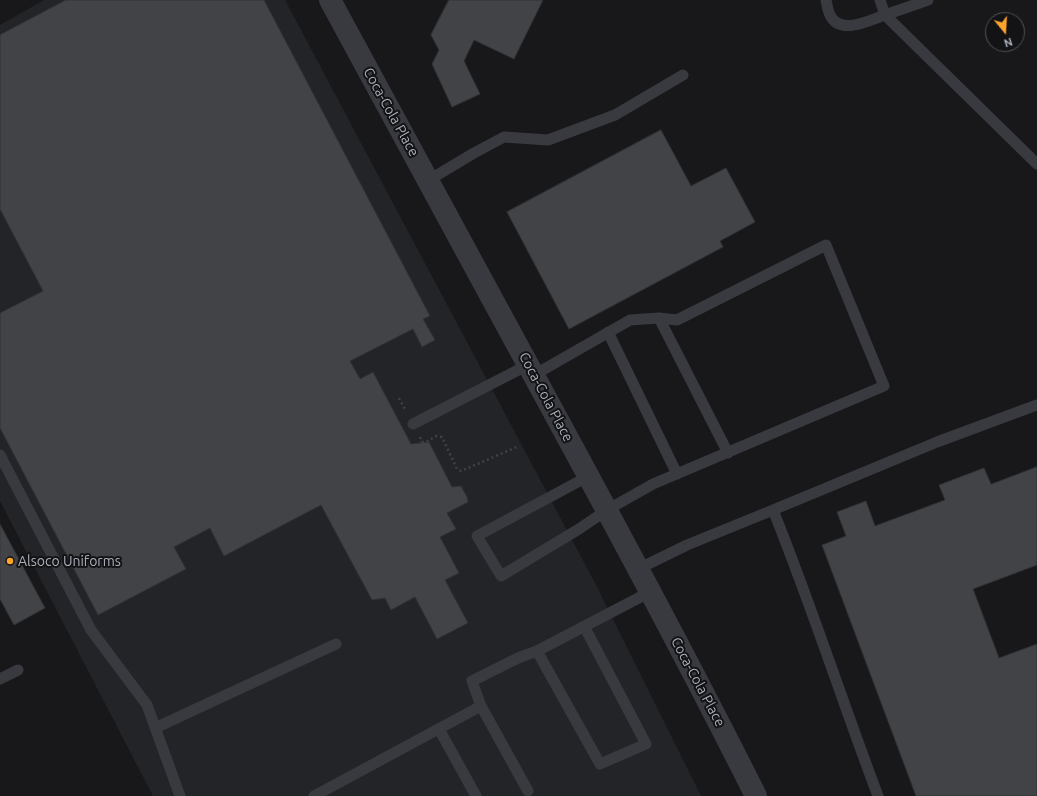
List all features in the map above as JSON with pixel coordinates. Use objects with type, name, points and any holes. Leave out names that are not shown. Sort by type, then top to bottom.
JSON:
[{"type":"street","name":"Coca-Cola Place","points":[[330,0],[589,476],[703,690],[756,796]]},
{"type":"lane","points":[[826,0],[830,15],[838,23],[845,26],[852,26],[928,0]]},
{"type":"lane","points":[[880,0],[885,14],[1037,164]]},
{"type":"lane","points":[[429,180],[504,137],[548,140],[615,115],[683,75]]},
{"type":"lane","points":[[413,424],[531,370],[630,320],[659,318],[677,320],[826,245],[884,386],[653,484],[607,510],[579,530],[500,576],[477,536],[589,476]]},
{"type":"lane","points":[[659,318],[728,452]]},
{"type":"lane","points":[[608,332],[677,474]]},
{"type":"lane","points":[[638,569],[687,545],[937,442],[1037,405]]},
{"type":"lane","points":[[0,455],[91,630],[147,705],[180,796]]},
{"type":"lane","points":[[773,510],[878,796]]},
{"type":"lane","points":[[528,791],[481,706],[472,681],[518,658],[537,651],[650,592]]},
{"type":"lane","points":[[537,651],[600,764],[646,744],[584,626]]},
{"type":"lane","points":[[155,728],[336,644]]},
{"type":"lane","points":[[0,679],[18,670]]},
{"type":"lane","points":[[314,796],[481,706]]},
{"type":"lane","points":[[439,729],[476,796]]},
{"type":"path","points":[[399,398],[422,442],[428,442],[436,436],[442,437],[457,469],[461,471],[519,446]]},
{"type":"shaded area","points":[[44,0],[285,0],[594,581],[701,796],[153,796],[0,501],[0,25]]},
{"type":"building","points":[[66,0],[264,0],[430,316],[423,319],[435,340],[422,347],[413,329],[350,361],[360,379],[373,372],[411,444],[429,442],[452,487],[461,486],[467,497],[468,502],[447,513],[456,529],[440,537],[459,573],[445,580],[468,623],[437,639],[415,597],[391,610],[385,598],[372,600],[321,505],[224,556],[210,528],[174,547],[186,569],[98,615],[0,428],[0,313],[43,291],[0,209],[0,35]]},
{"type":"building","points":[[449,0],[543,0],[514,59],[474,40],[464,61],[480,94],[452,107],[432,64],[439,50],[431,35]]},
{"type":"building","points":[[661,130],[691,186],[726,168],[755,222],[720,241],[723,247],[569,329],[507,212]]},
{"type":"building","points":[[1037,467],[1037,565],[973,589],[999,658],[1037,644],[1037,796],[916,796],[822,545],[846,536],[837,512],[866,501],[875,526],[945,500],[939,485],[984,468],[991,484]]},
{"type":"building","name":"Alsoco Uniforms","points":[[0,524],[45,608],[14,625],[0,599]]},
{"type":"place","name":"Alsoco Uniforms","points":[[10,561]]}]
